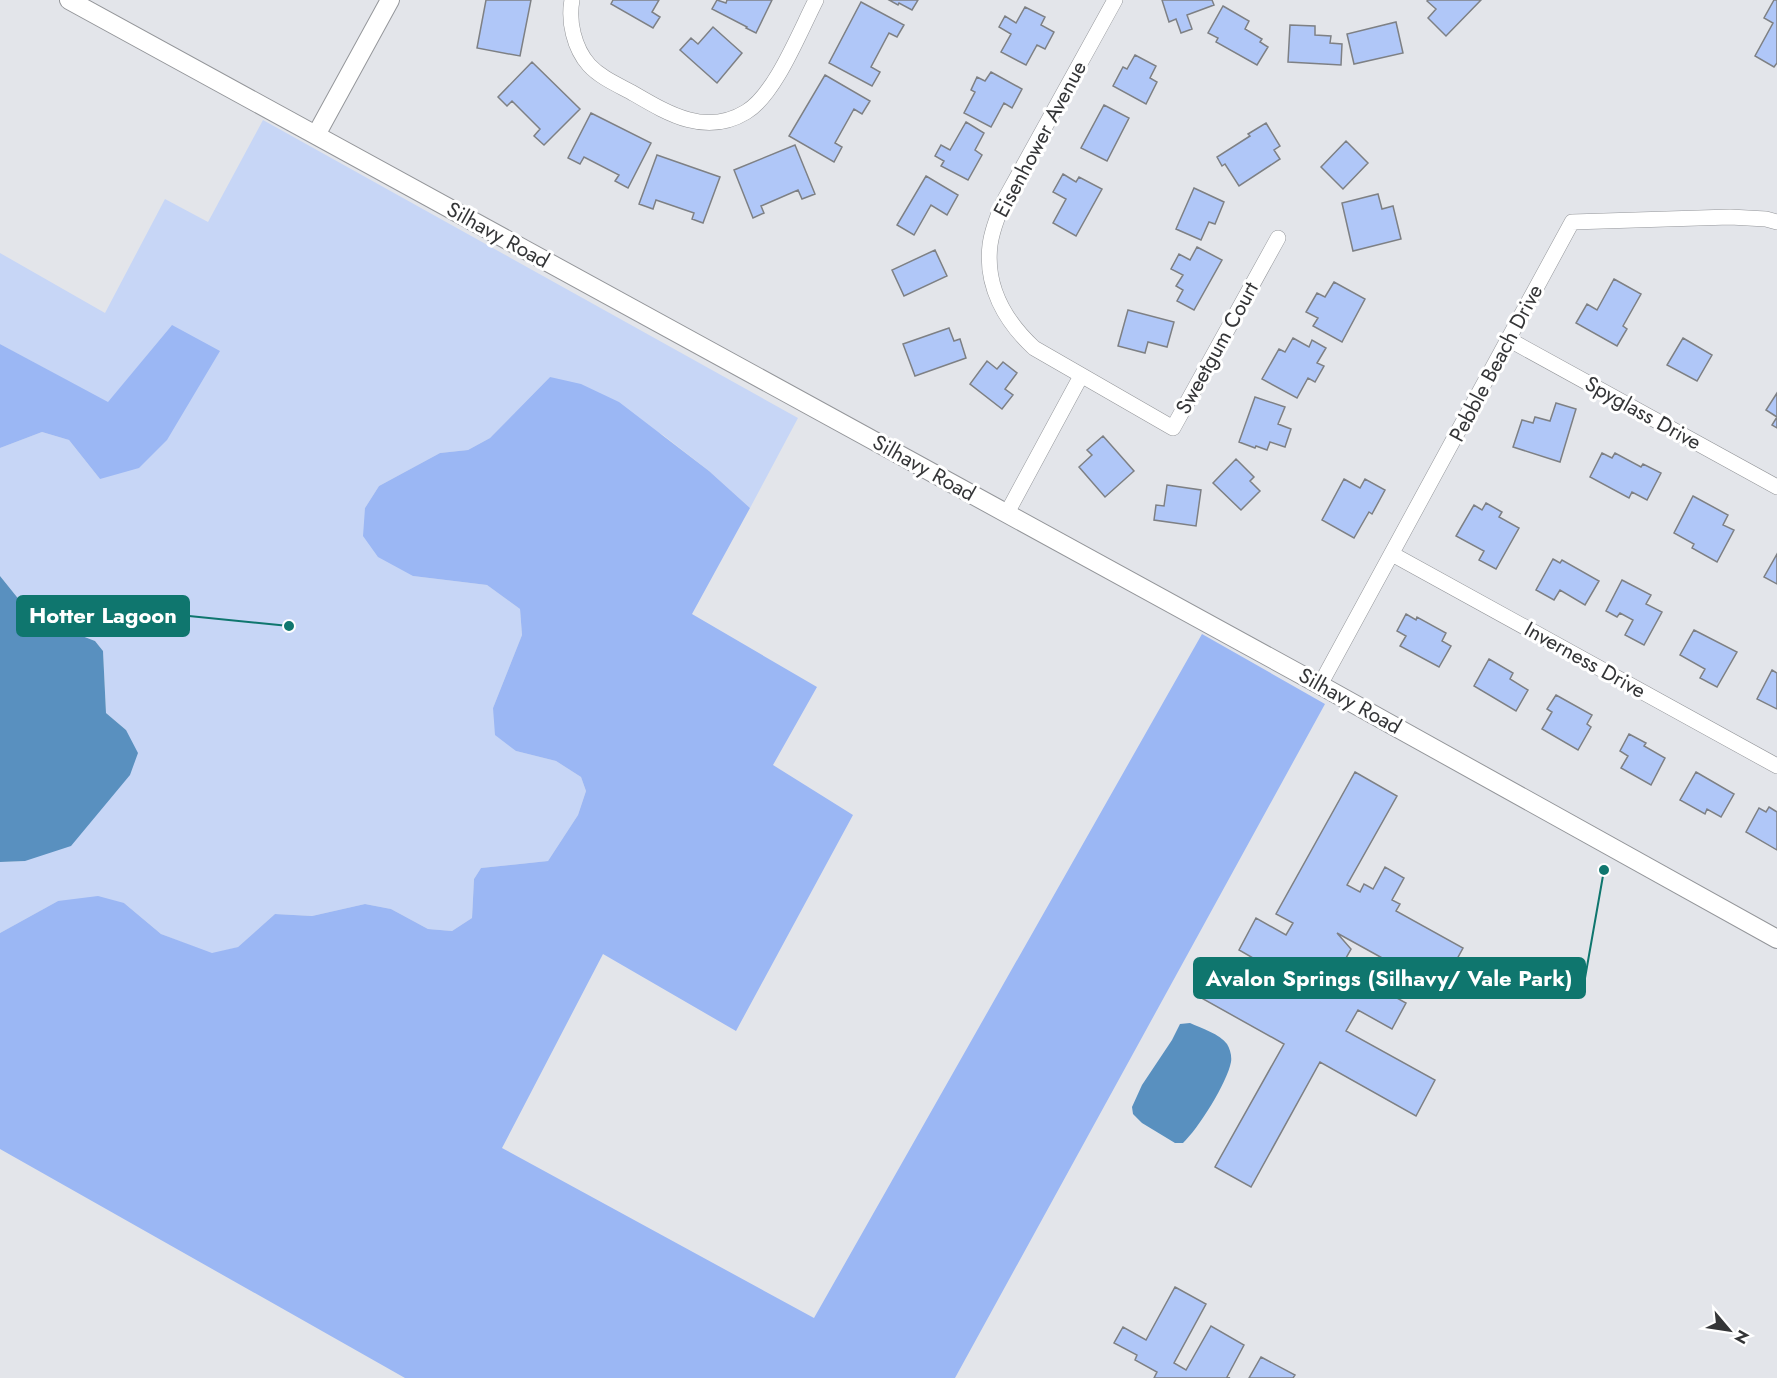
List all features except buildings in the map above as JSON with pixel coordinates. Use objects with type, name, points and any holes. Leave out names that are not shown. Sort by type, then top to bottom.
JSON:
[{"type":"street","name":"Silhavy Road","points":[[69,0],[1320,685],[1777,939]]},
{"type":"street","points":[[315,135],[390,0]]},
{"type":"street","points":[[572,0],[570,11],[577,45],[587,63],[601,76],[667,113],[686,120],[706,123],[728,120],[746,113],[760,101],[773,84],[816,0]]},
{"type":"street","name":"Eisenhower Avenue","points":[[1081,376],[1034,348],[1019,334],[1006,316],[996,295],[990,270],[990,246],[995,223],[1004,201],[1115,0]]},
{"type":"street","name":"Pebble Beach Drive","points":[[1320,685],[1572,222],[1730,217],[1766,219],[1777,222]]},
{"type":"street","name":"Sweetgum Court","points":[[1081,376],[1173,428],[1278,238]]},
{"type":"street","name":"Spyglass Drive","points":[[1508,339],[1777,487]]},
{"type":"street","points":[[1007,513],[1081,376]]},
{"type":"street","name":"Inverness Drive","points":[[1392,554],[1777,766]]},
{"type":"shaded area","points":[[263,120],[798,418],[750,508],[709,471],[663,435],[550,377],[490,438],[468,450],[440,453],[379,486],[365,508],[413,576],[487,585],[520,609],[522,635],[493,708],[516,751],[556,761],[581,777],[586,791],[578,815],[548,861],[481,868],[474,879],[472,918],[452,931],[428,929],[391,909],[365,904],[312,916],[275,914],[238,947],[212,954],[161,934],[124,903],[58,901],[0,933],[0,862],[25,861],[126,730],[106,713],[103,651],[95,641],[33,617],[0,576],[0,448],[42,432],[69,440],[100,479],[172,325],[108,403],[0,344],[0,253],[105,313],[165,199],[208,222]]},
{"type":"shaded area","points":[[172,325],[220,351],[167,440],[139,468],[100,479],[69,440],[42,432],[0,448],[0,344],[108,402]]},
{"type":"shaded area","points":[[550,377],[581,384],[619,402],[709,471],[750,508],[692,614],[817,687],[773,765],[853,815],[736,1031],[603,954],[502,1148],[814,1318],[1202,634],[1325,704],[955,1378],[405,1378],[0,1149],[0,933],[58,901],[98,896],[124,903],[161,934],[212,953],[238,947],[275,914],[312,916],[365,904],[391,909],[428,929],[452,931],[472,918],[474,879],[481,868],[548,861],[578,815],[586,791],[581,777],[556,761],[516,751],[495,735],[493,708],[522,635],[520,609],[487,585],[413,576],[378,557],[363,536],[365,508],[379,486],[440,453],[468,450],[490,438]]},
{"type":"shaded area","points":[[0,576],[33,617],[95,641],[103,651],[106,713],[126,730],[138,753],[130,775],[71,846],[25,861],[0,862]]},
{"type":"shaded area","points":[[1190,1023],[1224,1040],[1230,1050],[1231,1062],[1224,1082],[1204,1117],[1183,1143],[1175,1143],[1142,1123],[1133,1114],[1132,1107],[1142,1085],[1180,1024]]},
{"type":"place","name":"Hotter Lagoon","points":[[289,626]]},
{"type":"place","name":"Avalon Springs (Silhavy/ Vale Park)","points":[[1604,870]]}]
